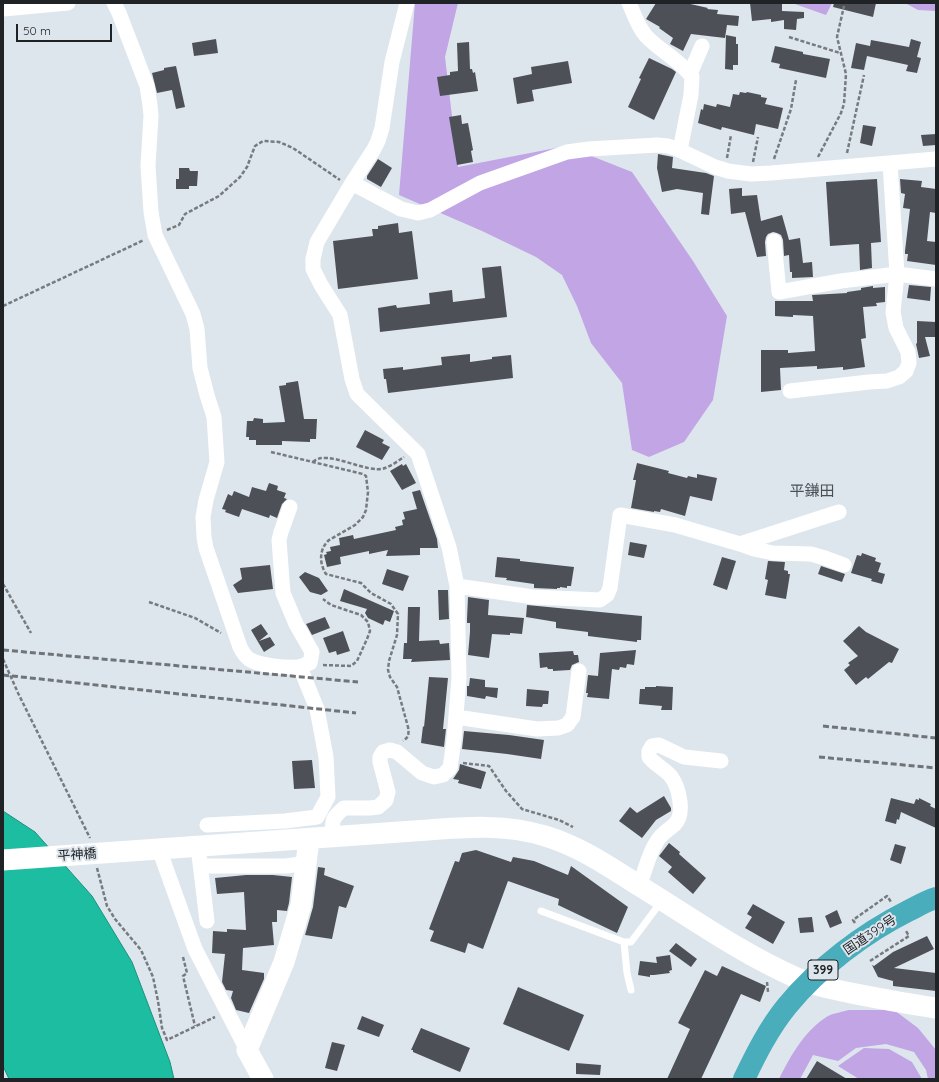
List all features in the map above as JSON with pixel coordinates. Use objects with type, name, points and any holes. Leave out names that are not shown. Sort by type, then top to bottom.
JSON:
[{"type":"highway","name":"国道399号","points":[[744,1079],[760,1045],[787,1006],[809,982],[846,949],[886,922],[936,898]]},
{"type":"street","points":[[3,9],[68,3]]},
{"type":"street","points":[[114,3],[147,86],[151,116],[148,166],[155,233],[187,298],[193,314],[197,329],[200,368],[214,417],[217,462],[206,500],[203,517],[206,548],[240,646],[249,659],[258,663],[289,667],[305,665]]},
{"type":"street","points":[[333,837],[332,820],[344,808],[378,807],[386,800],[388,792],[380,762],[380,756],[383,752],[390,750],[397,752],[422,772],[434,777],[444,775],[450,768],[454,740],[459,678],[457,586],[449,548],[418,454],[357,394],[352,379],[340,315],[320,285],[313,269],[313,259],[317,242],[378,141],[382,128],[392,62],[407,3]]},
{"type":"street","points":[[629,3],[644,35],[681,65],[692,77],[691,95],[680,150]]},
{"type":"street","points":[[690,74],[702,46]]},
{"type":"street","points":[[351,185],[401,209],[418,213],[430,210],[480,183],[567,152],[589,149],[657,145],[668,146],[724,170],[751,174],[771,174],[936,159]]},
{"type":"street","points":[[790,391],[869,382],[887,382],[899,377],[906,371],[909,363],[908,352],[896,328],[893,312],[897,274],[890,163]]},
{"type":"street","points":[[774,241],[779,292],[841,281],[897,274],[936,279]]},
{"type":"street","points":[[207,824],[286,831],[317,817],[328,797],[326,757],[317,709],[305,665],[312,652],[296,624],[283,593],[279,540],[290,507]]},
{"type":"street","points":[[740,544],[839,512]]},
{"type":"street","points":[[457,586],[533,597],[600,600],[607,595],[610,588],[620,515],[676,525],[754,549],[773,553],[811,554],[844,565]]},
{"type":"street","points":[[456,717],[537,729],[558,728],[567,725],[573,718],[579,671]]},
{"type":"street","points":[[639,886],[655,843],[663,832],[676,823],[681,814],[680,798],[672,777],[654,763],[649,757],[650,748],[652,746],[659,745],[684,757],[721,761]]},
{"type":"street","name":"平神橋","points":[[3,860],[155,849],[199,854],[286,831],[309,839],[483,827],[516,829],[545,836],[574,847],[600,861],[768,964],[799,979],[845,992],[936,1008]]},
{"type":"street","points":[[247,1050],[284,962],[301,905],[309,839]]},
{"type":"street","points":[[155,849],[195,949],[263,1079]]},
{"type":"street","points":[[199,854],[203,866],[286,866],[301,864],[307,861]]},
{"type":"street","points":[[199,854],[206,921]]},
{"type":"lane","points":[[541,911],[624,942],[631,942],[663,900]]},
{"type":"lane","points":[[624,942],[627,973],[631,990]]},
{"type":"path","points":[[817,169],[818,155],[841,113],[844,104],[846,74],[837,37],[844,6]]},
{"type":"path","points":[[789,37],[840,53]]},
{"type":"path","points":[[844,167],[864,75]]},
{"type":"path","points":[[771,174],[772,163],[791,109],[796,80]]},
{"type":"path","points":[[724,170],[731,135]]},
{"type":"path","points":[[751,174],[758,137]]},
{"type":"path","points":[[3,306],[155,233],[174,228],[181,223],[185,214],[219,196],[240,177],[247,167],[255,146],[263,141],[279,142],[293,148],[351,185]]},
{"type":"path","points":[[312,462],[315,459],[321,458],[350,462],[369,468],[380,469],[385,468],[414,450]]},
{"type":"path","points":[[271,452],[363,474],[368,480],[366,510],[363,516],[355,524],[326,543],[321,562],[326,574],[361,583],[371,593],[391,604],[398,614],[397,635],[389,661],[388,670],[390,677],[397,687],[409,733],[407,737],[390,750]]},
{"type":"path","points":[[3,584],[31,633]]},
{"type":"path","points":[[305,665],[351,666],[357,661],[370,631],[368,622],[361,615],[331,605],[323,599]]},
{"type":"path","points":[[149,602],[195,618],[240,646]]},
{"type":"path","points":[[451,763],[489,766],[506,791],[522,810],[559,820],[576,829]]},
{"type":"path","points":[[853,920],[888,896]]},
{"type":"path","points":[[870,961],[909,936]]},
{"type":"path","points":[[181,952],[187,973],[183,976],[195,1026]]},
{"type":"path","points":[[767,981],[768,992]]},
{"type":"shaded area","points":[[415,3],[458,3],[445,57],[458,167],[566,146],[632,172],[693,261],[727,316],[713,400],[684,442],[649,457],[632,450],[622,383],[591,343],[577,306],[562,275],[536,257],[482,231],[399,195]]},
{"type":"shaded area","points":[[792,3],[832,3],[826,15]]},
{"type":"shaded area","points":[[905,3],[936,3],[936,11],[918,10]]},
{"type":"shaded area","points":[[3,811],[35,832],[92,896],[132,962],[170,1062],[174,1079],[9,1079],[3,1066]]},
{"type":"shaded area","points":[[849,1010],[894,1010],[918,1028],[936,1050],[936,1079],[928,1079],[926,1070],[914,1052],[886,1044],[856,1048],[838,1061],[813,1055],[800,1079],[779,1079],[799,1044],[812,1028],[828,1016]]},
{"type":"shaded area","points":[[864,1048],[889,1049],[912,1062],[922,1079],[859,1079],[838,1066]]},
{"type":"building","points":[[656,3],[686,3],[708,8],[707,9],[718,10],[717,14],[739,16],[738,26],[727,25],[725,38],[691,34],[683,51],[670,44],[673,38],[659,28],[660,27],[646,19]]},
{"type":"building","points":[[750,3],[782,3],[782,11],[804,12],[804,18],[797,19],[796,30],[784,29],[784,20],[771,22],[771,19],[752,21]]},
{"type":"building","points":[[834,3],[876,3],[873,17],[833,7]]},
{"type":"building","points":[[726,35],[736,37],[736,44],[738,44],[738,65],[733,65],[733,70],[725,69]]},
{"type":"building","points":[[216,39],[218,53],[194,56],[192,43]]},
{"type":"building","points":[[911,39],[921,42],[917,57],[921,58],[917,73],[906,71],[908,65],[867,56],[864,70],[851,68],[856,43],[870,46],[871,40],[909,47]]},
{"type":"building","points":[[469,42],[470,69],[472,69],[473,73],[475,72],[478,91],[440,96],[437,77],[450,75],[450,72],[458,71],[457,43]]},
{"type":"building","points":[[775,46],[803,52],[803,54],[830,59],[826,78],[779,68],[780,64],[771,62]]},
{"type":"building","points":[[649,58],[676,72],[654,120],[628,107],[641,79],[639,78]]},
{"type":"building","points":[[568,61],[572,83],[532,90],[534,101],[517,104],[513,78],[532,74],[531,67]]},
{"type":"building","points":[[176,66],[185,107],[176,109],[172,90],[157,93],[152,73],[164,70],[164,68]]},
{"type":"building","points":[[740,92],[761,95],[761,97],[767,98],[765,104],[783,108],[778,129],[756,124],[754,135],[722,127],[721,130],[698,123],[701,109],[703,110],[704,104],[716,107],[717,104],[730,107],[733,94],[739,95]]},
{"type":"building","points":[[461,115],[462,124],[468,123],[473,150],[471,151],[473,162],[457,165],[449,117]]},
{"type":"building","points":[[863,125],[876,127],[872,146],[860,143]]},
{"type":"building","points":[[936,134],[936,145],[923,146],[921,135]]},
{"type":"building","points":[[658,154],[673,157],[672,168],[706,173],[714,176],[709,215],[701,214],[703,193],[677,189],[662,192],[657,168]]},
{"type":"building","points":[[378,159],[392,168],[381,187],[367,179],[367,176]]},
{"type":"building","points":[[179,168],[189,168],[190,171],[198,171],[197,186],[189,186],[189,189],[176,189],[176,179],[179,179]]},
{"type":"building","points":[[877,179],[881,242],[871,243],[872,268],[860,270],[859,244],[830,246],[826,182]]},
{"type":"building","points":[[900,179],[922,181],[921,187],[936,189],[936,213],[930,212],[927,241],[936,242],[936,265],[907,261],[908,254],[905,254],[905,251],[910,209],[903,208],[905,194],[901,193]]},
{"type":"building","points":[[742,188],[742,196],[757,195],[761,221],[782,215],[789,240],[800,238],[803,263],[812,262],[813,277],[792,278],[792,272],[790,272],[789,255],[784,256],[783,240],[781,235],[777,233],[773,232],[768,234],[766,237],[766,256],[757,257],[745,212],[731,214],[729,189]]},
{"type":"building","points":[[398,223],[399,233],[412,231],[418,279],[338,289],[333,241],[373,236],[372,229],[378,229],[378,226]]},
{"type":"building","points":[[501,266],[507,317],[380,332],[378,308],[396,305],[397,308],[430,304],[429,293],[452,290],[453,302],[485,298],[482,268]]},
{"type":"building","points":[[909,285],[931,287],[930,301],[907,298]]},
{"type":"building","points":[[873,286],[873,288],[885,287],[885,302],[876,303],[877,306],[863,307],[866,338],[861,339],[865,367],[843,370],[843,367],[817,369],[817,366],[780,368],[781,390],[761,392],[761,350],[788,350],[788,353],[815,351],[813,316],[775,316],[775,301],[813,301],[812,295],[847,293]]},
{"type":"building","points":[[917,321],[936,322],[936,337],[925,337],[930,356],[919,358],[916,344]]},
{"type":"building","points":[[470,354],[470,362],[492,359],[492,357],[511,355],[513,378],[388,393],[383,369],[403,367],[403,370],[442,365],[441,357]]},
{"type":"building","points":[[298,381],[304,419],[317,419],[316,439],[310,439],[310,442],[282,441],[282,445],[256,445],[256,440],[249,440],[249,437],[246,437],[247,421],[253,421],[254,418],[263,419],[263,423],[285,422],[279,386]]},
{"type":"building","points":[[365,430],[384,440],[382,443],[390,447],[382,460],[356,447]]},
{"type":"building","points":[[637,463],[669,471],[668,473],[687,478],[688,476],[697,478],[697,474],[717,478],[712,501],[690,496],[685,516],[661,509],[660,512],[654,512],[631,508],[636,480],[633,480]]},
{"type":"building","points":[[402,464],[403,466],[406,464],[416,483],[402,490],[390,471]]},
{"type":"building","points":[[269,483],[278,486],[277,490],[286,493],[284,498],[287,499],[282,504],[277,518],[270,515],[269,518],[242,509],[239,517],[225,512],[226,510],[222,509],[228,494],[232,496],[234,491],[249,497],[252,487],[266,491]]},
{"type":"building","points":[[420,490],[437,539],[438,548],[420,548],[420,555],[386,556],[388,550],[369,554],[369,551],[340,557],[341,564],[327,567],[324,555],[327,554],[326,552],[331,551],[330,547],[340,545],[339,538],[353,535],[354,539],[396,530],[395,527],[403,525],[402,520],[405,519],[403,512],[417,509],[412,492]]},
{"type":"building","points":[[630,542],[647,545],[644,558],[628,555]]},
{"type":"building","points":[[862,553],[876,558],[875,561],[881,563],[878,572],[885,574],[882,584],[871,581],[872,579],[851,573],[857,555],[861,556]]},
{"type":"building","points":[[497,557],[574,567],[571,586],[567,586],[567,588],[560,587],[557,589],[534,588],[534,584],[495,577]]},
{"type":"building","points":[[722,557],[736,561],[727,590],[713,585]]},
{"type":"building","points":[[768,561],[785,562],[784,570],[788,571],[788,574],[790,574],[786,599],[765,595],[768,580],[765,579]]},
{"type":"building","points":[[270,565],[273,589],[238,593],[233,585],[242,579],[240,568]]},
{"type":"building","points":[[821,566],[845,574],[842,582],[818,574]]},
{"type":"building","points":[[387,569],[409,576],[403,591],[382,584]]},
{"type":"building","points":[[305,572],[319,578],[328,591],[321,595],[310,592],[299,577]]},
{"type":"building","points":[[344,589],[394,611],[390,622],[385,620],[383,625],[368,618],[365,613],[367,609],[340,601]]},
{"type":"building","points":[[438,590],[448,590],[449,619],[439,620]]},
{"type":"building","points":[[468,597],[489,600],[488,615],[524,618],[522,634],[492,634],[489,658],[468,655],[470,623],[467,623]]},
{"type":"building","points":[[527,605],[642,616],[641,640],[637,640],[637,642],[588,636],[588,632],[556,628],[556,622],[526,617]]},
{"type":"building","points":[[408,607],[420,607],[419,641],[439,640],[440,644],[449,643],[450,660],[411,662],[412,659],[403,659],[404,643],[407,643]]},
{"type":"building","points":[[325,617],[330,628],[312,635],[306,624]]},
{"type":"building","points":[[261,624],[268,634],[259,641],[270,637],[275,645],[264,652],[251,630]]},
{"type":"building","points":[[859,626],[866,632],[899,649],[892,663],[889,662],[868,679],[866,677],[856,685],[844,670],[850,665],[848,663],[858,656],[843,641]]},
{"type":"building","points":[[343,631],[350,651],[337,655],[336,651],[329,653],[323,638]]},
{"type":"building","points":[[636,650],[634,665],[627,664],[626,668],[620,667],[619,670],[612,669],[609,699],[587,697],[588,675],[598,676],[600,653]]},
{"type":"building","points":[[573,651],[574,655],[578,655],[579,662],[572,665],[570,670],[553,671],[553,669],[548,669],[547,667],[540,668],[539,653]]},
{"type":"building","points":[[429,677],[448,678],[443,729],[446,729],[444,747],[421,743]]},
{"type":"building","points":[[470,678],[485,680],[485,687],[498,688],[497,698],[486,696],[485,699],[467,696],[467,686],[469,686]]},
{"type":"building","points":[[656,686],[673,687],[672,710],[661,710],[662,706],[639,704],[640,689]]},
{"type":"building","points":[[527,689],[549,691],[548,704],[543,704],[542,707],[526,706]]},
{"type":"building","points":[[464,731],[544,740],[541,759],[462,749]]},
{"type":"building","points":[[312,760],[315,788],[294,789],[292,761]]},
{"type":"building","points":[[460,764],[486,772],[481,789],[458,783],[459,780],[453,779],[459,770]]},
{"type":"building","points":[[664,796],[671,808],[671,811],[656,820],[642,838],[619,821],[630,807],[637,813]]},
{"type":"building","points":[[891,798],[914,804],[916,799],[919,800],[919,798],[931,804],[930,806],[936,809],[936,828],[901,812],[899,820],[897,819],[896,824],[885,821]]},
{"type":"building","points":[[669,843],[706,878],[693,894],[668,872],[672,867],[659,856]]},
{"type":"building","points":[[895,844],[906,847],[901,864],[890,860]]},
{"type":"building","points":[[476,850],[511,862],[513,857],[534,861],[568,875],[571,866],[628,907],[617,933],[558,905],[559,899],[508,881],[483,949],[468,943],[465,953],[430,941],[434,931],[429,929],[455,861],[459,862],[462,853]]},
{"type":"building","points":[[318,867],[325,868],[324,875],[354,886],[346,908],[339,906],[332,939],[305,935],[313,907]]},
{"type":"building","points":[[246,875],[292,877],[287,911],[277,910],[277,922],[272,922],[274,945],[243,948],[242,970],[264,973],[264,979],[249,1013],[236,1010],[231,998],[233,991],[226,990],[222,982],[225,954],[212,953],[213,931],[227,932],[227,929],[246,930],[244,892],[217,894],[215,878]]},
{"type":"building","points":[[753,904],[785,922],[773,944],[745,928],[752,917],[747,914]]},
{"type":"building","points":[[837,910],[842,923],[830,928],[825,916]]},
{"type":"building","points":[[812,917],[814,932],[800,933],[798,918]]},
{"type":"building","points":[[927,936],[934,949],[894,968],[936,973],[936,991],[893,986],[893,981],[878,977],[872,965],[874,966],[893,952]]},
{"type":"building","points":[[676,943],[697,959],[691,967],[669,951]]},
{"type":"building","points":[[670,955],[672,970],[669,971],[670,973],[650,975],[650,977],[638,975],[640,961],[657,963],[656,957]]},
{"type":"building","points":[[722,966],[766,986],[760,1002],[741,994],[701,1079],[667,1079],[690,1029],[678,1023],[705,970],[717,976]]},
{"type":"building","points":[[518,987],[584,1015],[569,1051],[503,1024]]},
{"type":"building","points":[[362,1016],[384,1025],[379,1037],[357,1029]]},
{"type":"building","points":[[421,1028],[470,1048],[460,1072],[411,1050]]},
{"type":"building","points":[[332,1042],[345,1045],[337,1071],[325,1068]]},
{"type":"building","points":[[817,1061],[847,1079],[806,1079]]},
{"type":"building","points":[[576,1063],[601,1065],[600,1075],[576,1074]]},
{"type":"railway","points":[[3,650],[358,682]]},
{"type":"railway","points":[[3,675],[356,713]]},
{"type":"railway","points":[[823,726],[936,738]]},
{"type":"railway","points":[[819,757],[936,768]]},
{"type":"district","name":"平鎌田","points":[[812,491]]}]
